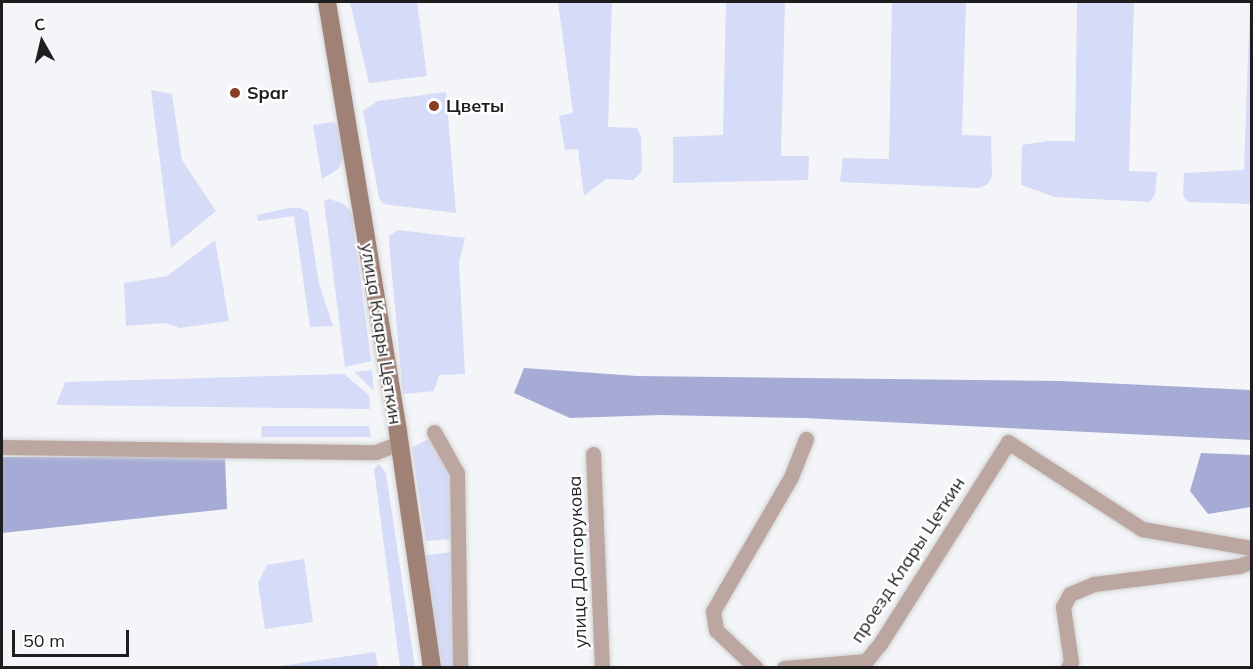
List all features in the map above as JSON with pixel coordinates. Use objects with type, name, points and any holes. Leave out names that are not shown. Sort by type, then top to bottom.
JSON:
[{"type":"main road","name":"улица Клары Цеткин","points":[[327,2],[399,443],[432,668]]},
{"type":"street","points":[[434,432],[457,473],[460,668]]},
{"type":"street","points":[[756,668],[716,630],[713,611],[791,477],[806,439]]},
{"type":"street","name":"проезд Клары Цеткин","points":[[784,668],[866,661],[880,644],[1008,442],[1142,529],[1251,548]]},
{"type":"street","points":[[2,447],[376,452],[399,443]]},
{"type":"street","name":"улица Долгорукова","points":[[593,454],[602,668]]},
{"type":"street","points":[[1068,668],[1071,662],[1063,607],[1070,594],[1094,584],[1239,566],[1251,561]]},
{"type":"shaded area","points":[[350,2],[417,2],[427,76],[369,83]]},
{"type":"shaded area","points":[[558,2],[612,2],[608,127],[637,128],[641,137],[642,171],[633,180],[606,179],[584,196],[578,149],[565,150],[559,116],[573,113]]},
{"type":"shaded area","points":[[726,2],[785,2],[781,156],[809,156],[808,180],[673,183],[673,137],[723,135]]},
{"type":"shaded area","points":[[892,2],[966,2],[962,135],[991,136],[992,177],[987,185],[978,188],[840,182],[843,158],[889,159]]},
{"type":"shaded area","points":[[1077,2],[1134,2],[1129,171],[1157,172],[1155,194],[1150,202],[1055,197],[1021,185],[1022,145],[1048,141],[1075,141]]},
{"type":"shaded area","points":[[1250,2],[1251,204],[1188,202],[1183,196],[1184,173],[1244,170]]},
{"type":"shaded area","points":[[151,90],[172,94],[182,160],[216,211],[171,248]]},
{"type":"shaded area","points":[[446,92],[456,213],[383,204],[379,198],[363,111],[378,101]]},
{"type":"shaded area","points":[[332,122],[338,125],[344,157],[338,169],[322,179],[313,125]]},
{"type":"shaded area","points":[[330,199],[344,204],[352,214],[371,361],[345,367],[324,201]]},
{"type":"shaded area","points":[[300,208],[308,212],[319,284],[333,326],[310,327],[294,216],[258,221],[257,215]]},
{"type":"shaded area","points":[[398,230],[465,238],[459,262],[465,374],[439,375],[434,391],[403,394],[389,243],[389,236]]},
{"type":"shaded area","points":[[215,240],[229,321],[180,328],[165,323],[126,326],[124,283],[167,276]]},
{"type":"shaded area","points":[[524,368],[637,376],[1060,381],[1251,390],[1251,440],[804,418],[660,415],[570,418],[514,393]]},
{"type":"shaded area","points":[[372,370],[374,391],[354,372]]},
{"type":"shaded area","points":[[344,374],[369,395],[370,409],[56,405],[65,382]]},
{"type":"shaded area","points":[[262,426],[369,426],[371,437],[261,437]]},
{"type":"shaded area","points":[[428,439],[437,447],[453,474],[453,539],[426,541],[412,448]]},
{"type":"shaded area","points":[[1201,453],[1251,455],[1251,507],[1208,514],[1190,491]]},
{"type":"shaded area","points":[[225,456],[227,509],[2,533],[2,457]]},
{"type":"shaded area","points":[[379,464],[386,473],[415,667],[400,667],[374,469]]},
{"type":"shaded area","points":[[452,552],[454,667],[438,667],[421,556]]},
{"type":"shaded area","points":[[304,559],[313,622],[265,629],[258,583],[267,565]]},
{"type":"shaded area","points":[[375,652],[378,667],[280,667],[280,666]]},
{"type":"place","name":"Spar","points":[[235,93]]},
{"type":"place","name":"Цветы","points":[[434,106]]}]
